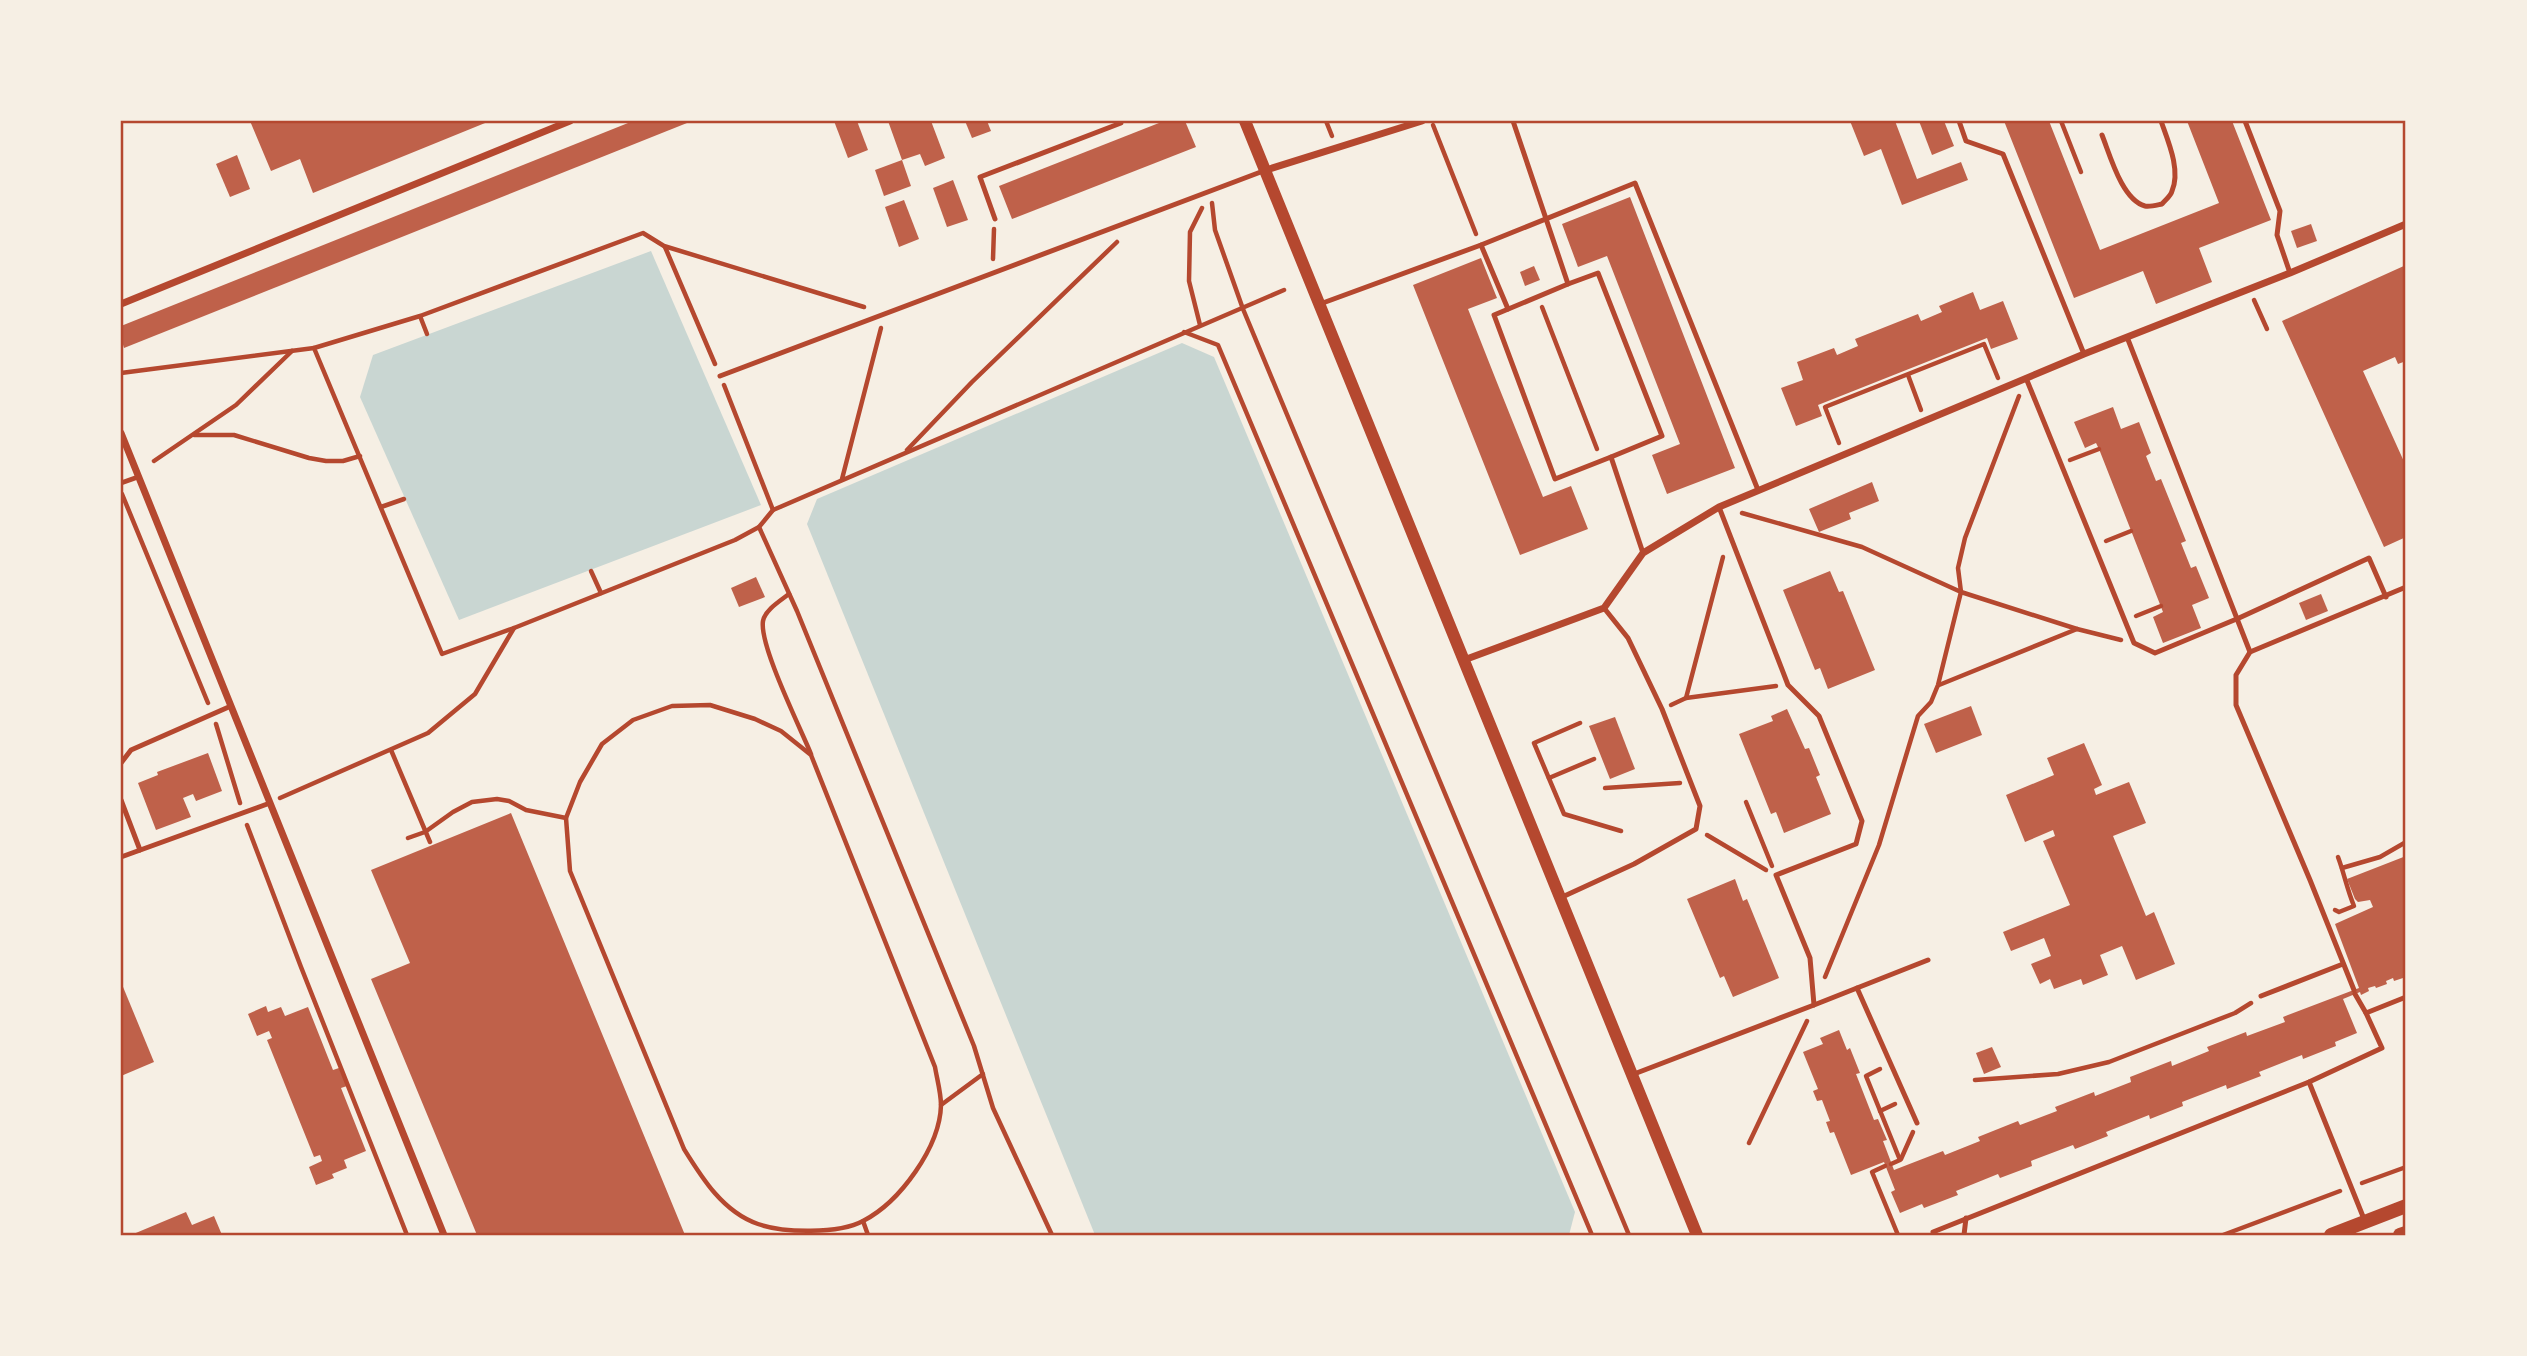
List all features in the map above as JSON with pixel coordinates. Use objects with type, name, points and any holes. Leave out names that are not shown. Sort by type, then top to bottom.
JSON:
[{"type":"main road","points":[[2331,1235],[2406,1206]]},
{"type":"main road","points":[[2400,1235],[2406,1233]]},
{"type":"street","points":[[121,304],[570,121]]},
{"type":"street","points":[[1245,121],[1697,1235]]},
{"type":"street","points":[[1266,170],[1422,121]]},
{"type":"street","points":[[1464,660],[1604,608],[1643,554],[1719,507],[2084,354],[2406,224]]},
{"type":"street","points":[[121,433],[444,1235]]},
{"type":"lane","points":[[995,219],[980,177],[1122,121]]},
{"type":"lane","points":[[1513,121],[1568,284]]},
{"type":"lane","points":[[1959,121],[1966,141],[2003,155],[2084,354]]},
{"type":"lane","points":[[2102,135],[2119,179],[2133,200],[2146,206],[2162,204],[2172,193],[2175,177],[2170,146],[2161,121]]},
{"type":"lane","points":[[2245,121],[2280,211],[2277,234],[2290,273]]},
{"type":"lane","points":[[720,376],[1266,170]]},
{"type":"lane","points":[[1320,304],[1481,245],[1635,183],[1758,491]]},
{"type":"lane","points":[[1481,245],[1508,309]]},
{"type":"lane","points":[[1598,273],[1662,436],[1555,479],[1494,316],[1538,296],[1598,273]]},
{"type":"lane","points":[[2127,337],[2239,618],[2250,652]]},
{"type":"lane","points":[[2026,378],[2134,643],[2155,653],[2369,558],[2386,597]]},
{"type":"lane","points":[[1611,457],[1643,554]]},
{"type":"lane","points":[[121,483],[138,477]]},
{"type":"lane","points":[[1719,507],[1788,685],[1819,716],[1862,821],[1856,844],[1776,875],[1810,958],[1814,1004]]},
{"type":"lane","points":[[1933,1232],[2309,1083],[2382,1048],[2354,992],[2236,705],[2236,675],[2250,652],[2406,587]]},
{"type":"lane","points":[[1560,898],[1634,864],[1696,829],[1700,806],[1662,709],[1628,638],[1604,608]]},
{"type":"lane","points":[[121,763],[131,750],[230,706]]},
{"type":"lane","points":[[121,800],[139,850]]},
{"type":"lane","points":[[121,857],[270,803]]},
{"type":"lane","points":[[1632,1075],[1928,960]]},
{"type":"lane","points":[[2261,996],[2343,964]]},
{"type":"lane","points":[[1857,988],[1917,1123]]},
{"type":"lane","points":[[2366,1013],[2406,997]]},
{"type":"lane","points":[[2309,1083],[2365,1222]]},
{"type":"lane","points":[[1964,1235],[1966,1218]]},
{"type":"path","points":[[1432,121],[1481,245]]},
{"type":"path","points":[[2061,121],[2081,172]]},
{"type":"path","points":[[1210,191],[1215,230],[1242,309],[1629,1235]]},
{"type":"path","points":[[1200,325],[1189,281],[1190,232],[1210,191]]},
{"type":"path","points":[[904,453],[972,382],[1143,216]]},
{"type":"path","points":[[992,274],[995,219]]},
{"type":"path","points":[[121,373],[314,348],[420,316],[643,233],[664,246],[884,314],[842,479]]},
{"type":"path","points":[[314,348],[442,654],[735,540],[759,527],[772,510],[1284,290]]},
{"type":"path","points":[[1538,296],[1602,460]]},
{"type":"path","points":[[2258,309],[2267,329]]},
{"type":"path","points":[[420,316],[427,334]]},
{"type":"path","points":[[1184,332],[1218,345],[1592,1235]]},
{"type":"path","points":[[1843,455],[1825,407],[1984,344],[2002,389]]},
{"type":"path","points":[[154,461],[236,405],[292,351]]},
{"type":"path","points":[[1908,375],[1925,421]]},
{"type":"path","points":[[1749,1143],[1814,1004],[1879,845],[1918,716],[1931,702],[1938,685],[1961,592],[1958,568],[1965,538],[2026,378]]},
{"type":"path","points":[[193,435],[234,435],[326,461],[343,461],[360,456]]},
{"type":"path","points":[[2060,464],[2099,449]]},
{"type":"path","points":[[121,490],[212,714],[244,814],[296,956],[407,1235]]},
{"type":"path","points":[[381,507],[404,499]]},
{"type":"path","points":[[1719,507],[1862,547],[1961,592],[2077,629],[2134,643]]},
{"type":"path","points":[[759,527],[789,593],[974,1046],[993,1108],[1052,1235]]},
{"type":"path","points":[[2094,546],[2131,531]]},
{"type":"path","points":[[1686,698],[1729,536]]},
{"type":"path","points":[[591,571],[601,593]]},
{"type":"path","points":[[789,593],[767,612],[763,621],[764,641],[811,755],[935,1067],[941,1105],[932,1144],[911,1179],[885,1205],[863,1221],[834,1231],[794,1230],[758,1224],[730,1208],[705,1183],[684,1149],[570,871],[566,818],[580,782],[602,744],[633,720],[672,706],[710,705],[755,719],[782,731],[811,755]]},
{"type":"path","points":[[2124,620],[2161,606]]},
{"type":"path","points":[[270,803],[428,733],[475,694],[514,628]]},
{"type":"path","points":[[1938,685],[2077,629]]},
{"type":"path","points":[[1662,709],[1686,698],[1788,685]]},
{"type":"path","points":[[1580,723],[1534,743],[1564,814],[1621,831]]},
{"type":"path","points":[[391,750],[430,842]]},
{"type":"path","points":[[1549,778],[1594,759]]},
{"type":"path","points":[[1605,788],[1691,783]]},
{"type":"path","points":[[408,838],[425,832],[472,802],[497,799],[509,801],[526,810],[566,818]]},
{"type":"path","points":[[1745,802],[1776,875]]},
{"type":"path","points":[[1696,829],[1776,875]]},
{"type":"path","points":[[2342,868],[2380,857],[2406,842]]},
{"type":"path","points":[[2322,909],[2327,907],[2339,912],[2354,906],[2338,857]]},
{"type":"path","points":[[1975,1080],[2058,1074],[2109,1062],[2235,1013],[2261,996]]},
{"type":"path","points":[[941,1105],[983,1074]]},
{"type":"path","points":[[1866,1076],[1900,1160]]},
{"type":"path","points":[[1898,1235],[1872,1172],[1900,1160],[1917,1123]]},
{"type":"path","points":[[2223,1235],[2406,1167]]},
{"type":"path","points":[[863,1221],[868,1235]]},
{"type":"shaded area","points":[[651,251],[761,505],[459,620],[360,397],[373,355]]},
{"type":"shaded area","points":[[1182,343],[1214,357],[1575,1212],[1569,1235],[1095,1235],[807,524],[817,499]]},
{"type":"building","points":[[250,121],[490,121],[313,193],[300,159],[271,171]]},
{"type":"building","points":[[633,121],[692,121],[124,348],[121,326]]},
{"type":"building","points":[[834,121],[857,121],[868,150],[848,158]]},
{"type":"building","points":[[888,121],[931,121],[945,158],[925,166],[920,154],[902,160]]},
{"type":"building","points":[[965,121],[987,121],[991,131],[972,138]]},
{"type":"building","points":[[1164,121],[1185,121],[1196,147],[1012,219],[999,186]]},
{"type":"building","points":[[1850,121],[1895,121],[1917,179],[1961,162],[1968,180],[1902,205],[1881,149],[1864,156]]},
{"type":"building","points":[[1919,121],[1944,121],[1954,146],[1932,155]]},
{"type":"building","points":[[2004,121],[2049,121],[2100,250],[2219,203],[2187,121],[2232,121],[2271,220],[2199,248],[2212,282],[2156,304],[2143,271],[2074,298]]},
{"type":"building","points":[[237,155],[250,189],[230,197],[216,164]]},
{"type":"building","points":[[902,160],[911,186],[884,196],[875,170]]},
{"type":"building","points":[[953,180],[968,220],[947,227],[933,188]]},
{"type":"building","points":[[1630,197],[1735,468],[1667,494],[1652,455],[1680,444],[1607,256],[1578,267],[1562,224]]},
{"type":"building","points":[[904,200],[919,239],[899,247],[885,207]]},
{"type":"building","points":[[2311,224],[2317,241],[2297,248],[2291,231]]},
{"type":"building","points":[[1481,258],[1497,298],[1468,309],[1496,380],[1543,497],[1571,486],[1588,529],[1520,555],[1413,285]]},
{"type":"building","points":[[2406,265],[2406,361],[2398,364],[2395,357],[2363,371],[2406,466],[2406,537],[2384,547],[2282,321]]},
{"type":"building","points":[[1534,266],[1540,280],[1525,286],[1520,272]]},
{"type":"building","points":[[1973,292],[1980,310],[2003,301],[2018,339],[1991,349],[1987,338],[1818,405],[1822,416],[1796,426],[1781,388],[1803,380],[1797,362],[1834,348],[1837,355],[1858,346],[1855,339],[1918,314],[1921,321],[1942,312],[1939,306]]},
{"type":"building","points":[[2113,407],[2121,429],[2139,422],[2151,453],[2146,456],[2156,481],[2161,479],[2186,541],[2181,543],[2191,568],[2196,566],[2209,598],[2192,605],[2201,628],[2163,643],[2153,617],[2163,612],[2099,449],[2096,443],[2085,448],[2074,422]]},
{"type":"building","points":[[1872,482],[1879,501],[1849,513],[1851,519],[1819,532],[1809,509]]},
{"type":"building","points":[[1830,571],[1839,592],[1843,591],[1875,670],[1828,689],[1820,668],[1815,670],[1783,590]]},
{"type":"building","points":[[756,577],[765,597],[739,607],[731,588]]},
{"type":"building","points":[[2321,594],[2328,611],[2306,620],[2299,603]]},
{"type":"building","points":[[1971,706],[1982,735],[1936,753],[1924,724]]},
{"type":"building","points":[[1787,709],[1805,749],[1809,748],[1820,775],[1816,777],[1831,814],[1784,833],[1776,812],[1771,814],[1739,734],[1773,721],[1771,716]]},
{"type":"building","points":[[1615,717],[1635,769],[1610,779],[1589,726]]},
{"type":"building","points":[[2084,743],[2102,785],[2094,789],[2096,795],[2129,782],[2146,823],[2113,836],[2146,916],[2154,912],[2175,964],[2136,980],[2122,946],[2100,955],[2108,975],[2083,985],[2081,979],[2054,989],[2050,979],[2040,984],[2031,964],[2051,956],[2044,938],[2011,951],[2003,932],[2070,905],[2043,841],[2055,836],[2053,830],[2025,842],[2006,795],[2054,775],[2047,758]]},
{"type":"building","points":[[208,753],[222,791],[196,801],[193,794],[183,798],[191,817],[156,830],[138,783],[158,775],[157,772]]},
{"type":"building","points":[[511,813],[685,1235],[477,1235],[371,979],[410,963],[371,870]]},
{"type":"building","points":[[2406,856],[2406,977],[2394,981],[2393,978],[2386,981],[2387,984],[2368,988],[2369,991],[2361,995],[2360,992],[2343,999],[2357,1033],[2335,1042],[2336,1046],[2303,1059],[2302,1055],[2259,1072],[2261,1076],[2227,1089],[2226,1085],[2182,1102],[2183,1106],[2150,1119],[2149,1115],[2106,1132],[2108,1136],[2075,1149],[2073,1145],[2031,1161],[2032,1166],[2000,1178],[1998,1174],[1956,1191],[1958,1195],[1924,1208],[1922,1204],[1900,1213],[1891,1192],[1895,1190],[1884,1162],[1851,1175],[1834,1132],[1830,1133],[1826,1122],[1830,1121],[1822,1100],[1817,1101],[1813,1091],[1818,1089],[1803,1052],[1823,1044],[1820,1038],[1839,1030],[1847,1050],[1850,1048],[1860,1073],[1856,1074],[1874,1120],[1878,1119],[1887,1140],[1883,1141],[1894,1170],[1943,1151],[1945,1155],[1980,1141],[1978,1137],[2018,1121],[2020,1125],[2057,1111],[2055,1107],[2094,1092],[2095,1096],[2131,1082],[2130,1077],[2171,1061],[2172,1066],[2209,1051],[2207,1047],[2246,1032],[2247,1036],[2285,1022],[2283,1017],[2359,988],[2335,924],[2373,907],[2370,900],[2358,902],[2355,899],[2347,879]]},
{"type":"building","points":[[1735,879],[1743,901],[1747,899],[1779,978],[1733,997],[1724,976],[1720,978],[1687,899]]},
{"type":"building","points":[[121,982],[154,1062],[121,1076]]},
{"type":"building","points":[[266,1006],[268,1012],[281,1007],[285,1016],[308,1007],[333,1070],[339,1068],[347,1086],[341,1088],[366,1151],[344,1160],[347,1168],[332,1174],[334,1178],[316,1185],[309,1167],[322,1161],[320,1155],[314,1157],[267,1040],[272,1038],[269,1031],[257,1036],[248,1014]]},
{"type":"building","points":[[1992,1047],[2001,1067],[1984,1074],[1976,1053]]},
{"type":"building","points":[[186,1212],[192,1225],[214,1216],[222,1235],[131,1235]]}]
